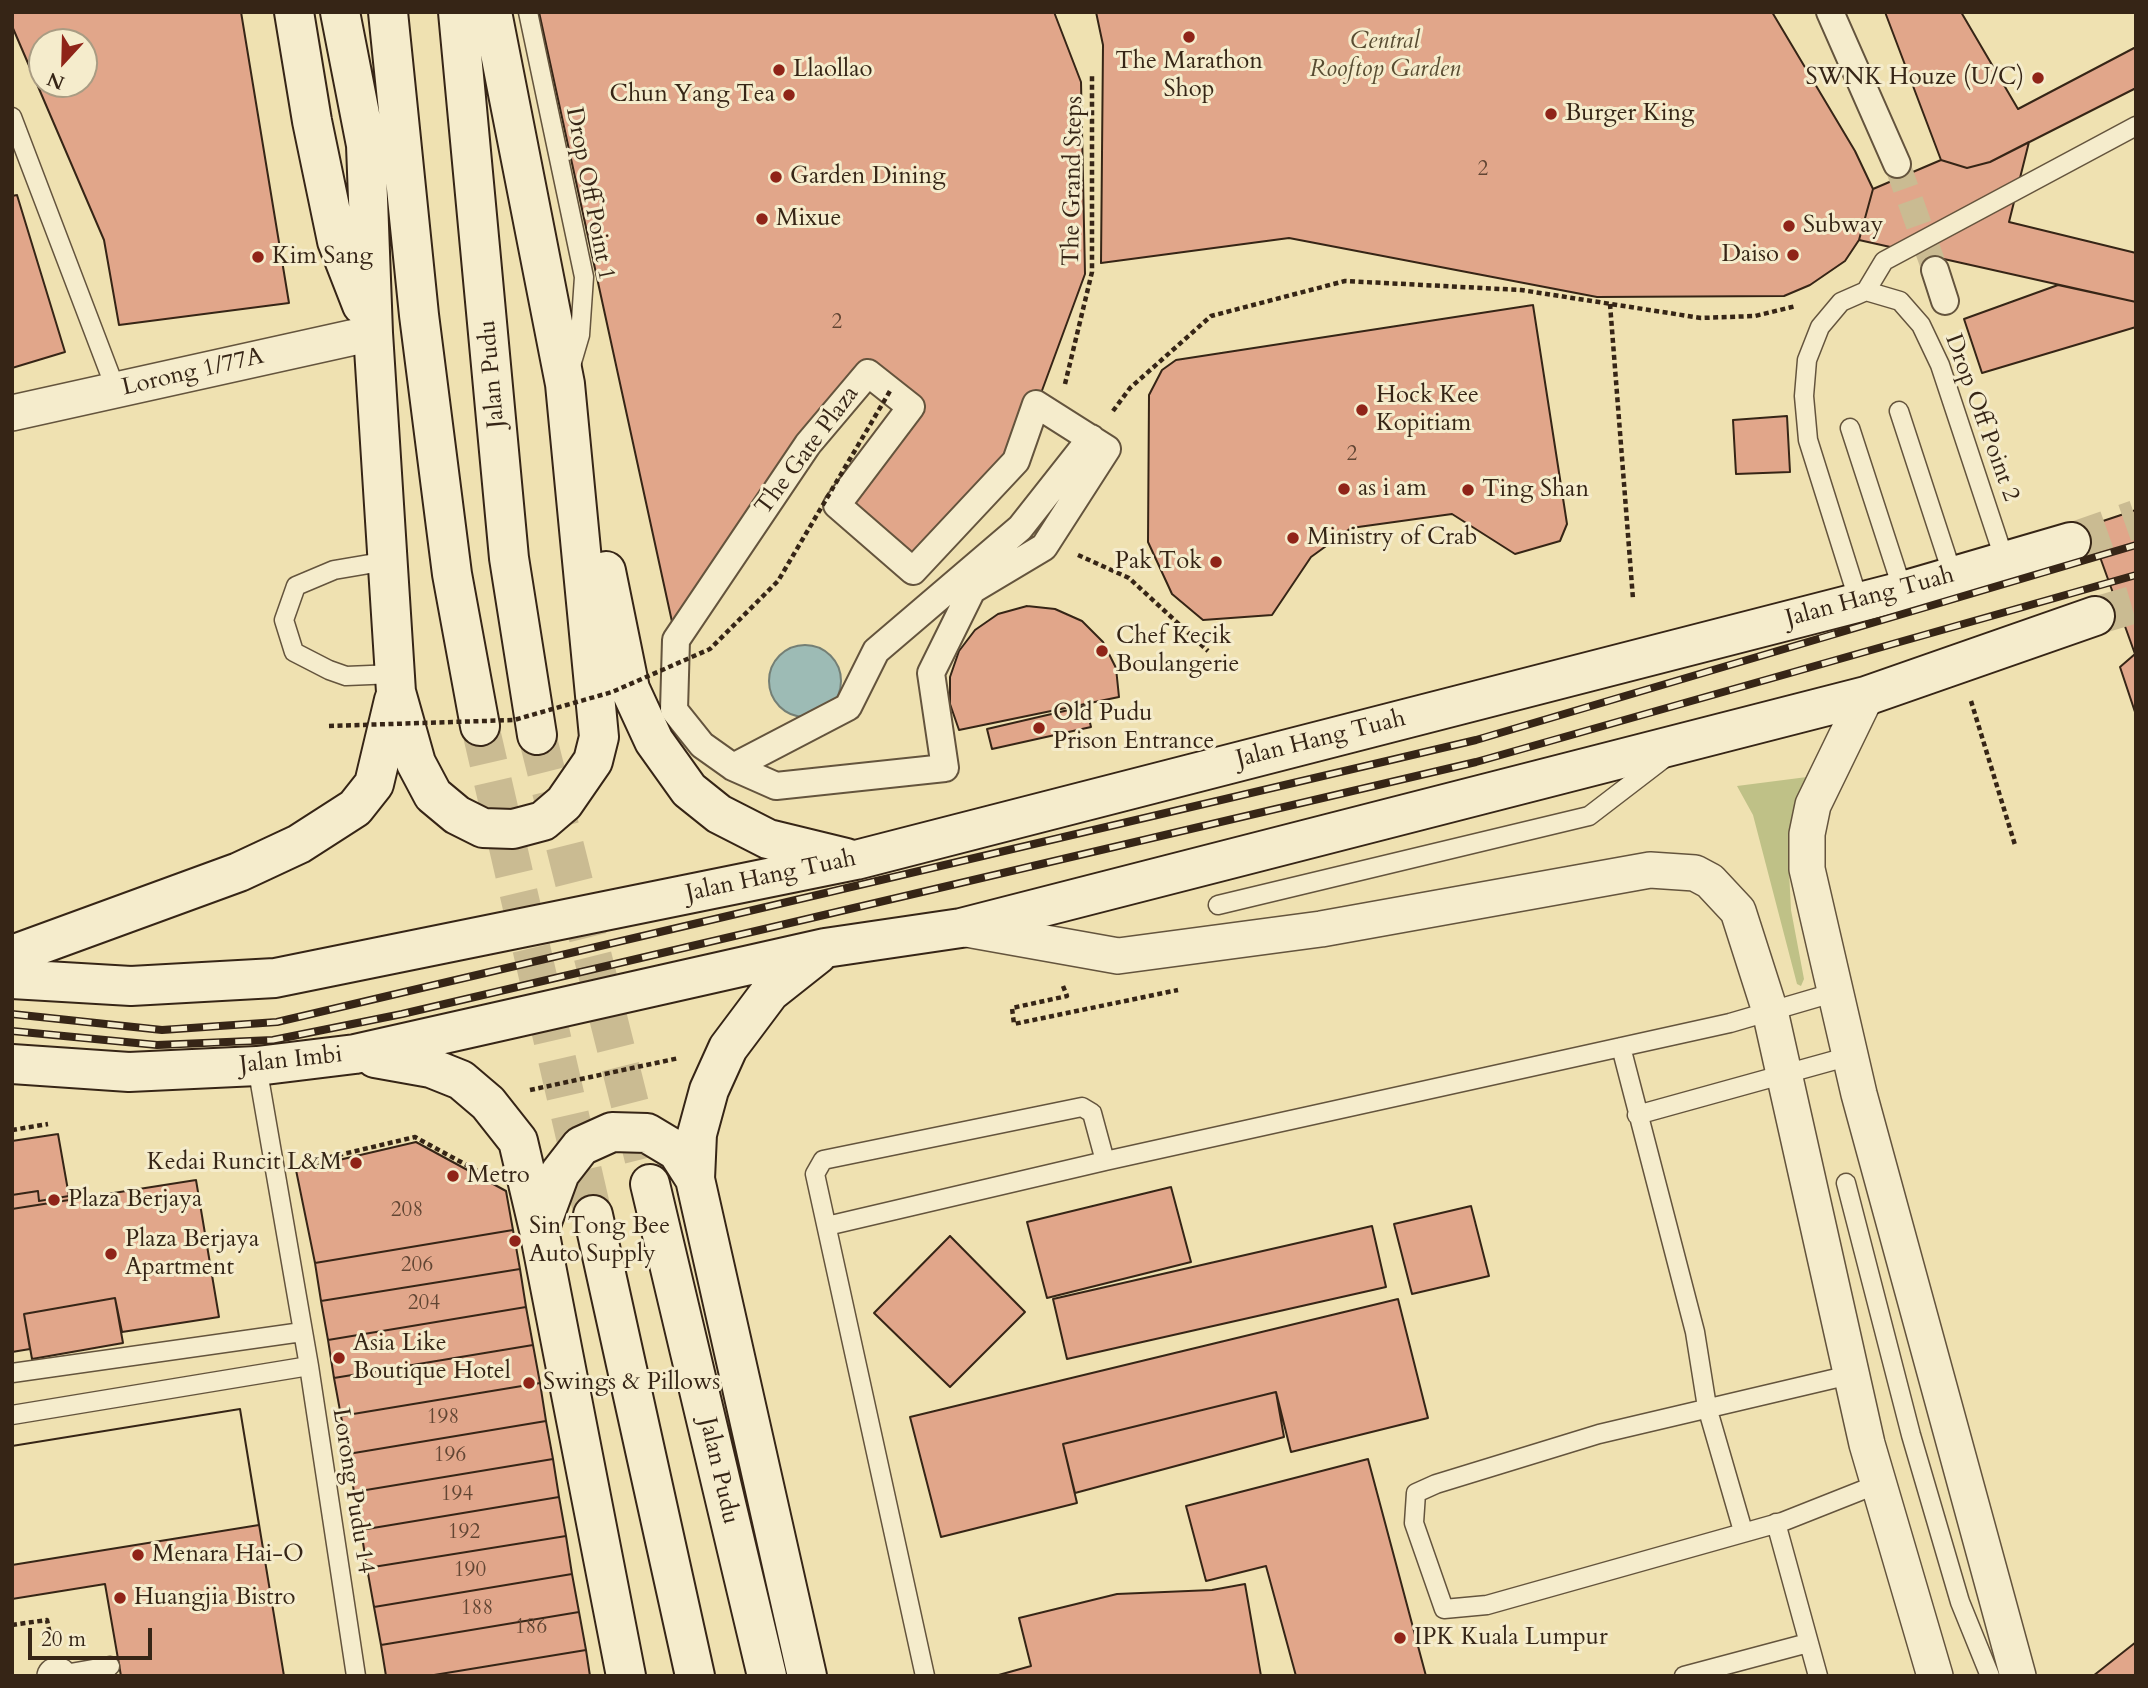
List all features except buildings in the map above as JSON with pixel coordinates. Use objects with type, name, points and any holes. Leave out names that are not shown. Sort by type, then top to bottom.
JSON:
[{"type":"main road","points":[[294,12],[312,121],[337,241],[373,333]]},
{"type":"main road","points":[[340,12],[366,145],[373,333],[395,683],[416,764],[433,795],[457,815],[483,828],[513,829],[543,821],[580,783],[593,761],[599,737],[565,384],[492,12]]},
{"type":"main road","points":[[388,12],[419,315],[452,574],[480,726]]},
{"type":"main road","name":"Jalan Pudu","points":[[458,12],[509,558],[537,735]]},
{"type":"main road","points":[[571,448],[589,494],[630,689],[654,741],[688,790],[719,814],[768,839],[856,860]]},
{"type":"main road","name":"Jalan Hang Tuah","points":[[12,979],[131,986],[275,978],[856,860],[1903,591],[2071,542]]},
{"type":"main road","points":[[807,1676],[695,1180],[697,1134],[709,1090],[728,1048],[770,992],[825,948],[961,928],[1866,696],[2095,617]]},
{"type":"main road","points":[[12,955],[239,872],[299,844],[355,808],[374,784],[395,683]]},
{"type":"main road","name":"Jalan Imbi","points":[[12,1064],[129,1072],[257,1066],[355,1054],[825,948]]},
{"type":"main road","points":[[355,1054],[431,1068],[461,1080],[488,1103],[518,1142],[539,1230],[626,1676]]},
{"type":"main road","points":[[539,1230],[560,1173],[581,1146],[612,1132],[647,1133],[677,1150],[695,1180]]},
{"type":"main road","name":"Jalan Pudu","points":[[650,1184],[767,1676]]},
{"type":"main road","points":[[593,1215],[695,1676]]},
{"type":"street","points":[[1830,12],[1897,164]]},
{"type":"street","points":[[1935,270],[1945,301]]},
{"type":"street","name":"Lorong 1/77A","points":[[12,413],[373,333]]},
{"type":"street","name":"The Gate Plaza","points":[[1054,415],[1037,404],[1016,461],[913,571],[837,505],[911,407],[868,373],[808,444],[676,639],[674,710],[702,745],[733,767],[776,786],[945,768],[931,673],[972,590],[1044,547],[1107,449],[1091,438]]},
{"type":"street","points":[[733,767],[848,707],[876,651],[1020,528],[1091,438],[1054,415]]},
{"type":"street","points":[[921,613],[937,579]]},
{"type":"street","points":[[1866,696],[1813,805],[1807,834],[1810,886],[1850,1056],[2018,1676]]},
{"type":"street","points":[[961,928],[1118,956],[1321,929],[1650,870],[1695,873],[1710,881],[1738,911],[1770,1011],[1878,1484],[1935,1676]]},
{"type":"lane","name":"Drop Off Point 1","points":[[527,12],[584,277],[580,335],[565,384]]},
{"type":"lane","points":[[12,117],[116,390]]},
{"type":"lane","points":[[1859,602],[1808,440],[1804,396],[1807,360],[1820,327],[1841,302],[1866,291],[1884,261],[2136,126]]},
{"type":"lane","name":"Drop Off Point 2","points":[[1866,291],[1900,301],[1921,326],[1940,365],[2005,561]]},
{"type":"lane","points":[[1899,411],[1953,576]]},
{"type":"lane","points":[[1850,428],[1903,591]]},
{"type":"lane","points":[[387,561],[334,570],[296,586],[284,620],[294,652],[346,676],[395,683]]},
{"type":"lane","points":[[1219,905],[1588,816],[1684,743]]},
{"type":"lane","points":[[827,1226],[1105,1161],[1620,1047],[1770,1011],[1836,992]]},
{"type":"lane","points":[[1620,1047],[1695,1332],[1707,1407],[1742,1531]]},
{"type":"lane","points":[[1637,1115],[1784,1072],[1850,1056]]},
{"type":"lane","name":"Lorong Pudu 14","points":[[257,1066],[309,1366],[356,1676]]},
{"type":"lane","points":[[925,1676],[815,1174],[822,1160],[1082,1107],[1092,1113],[1105,1161]]},
{"type":"lane","points":[[1846,1183],[1911,1435],[1960,1602],[1990,1676]]},
{"type":"lane","points":[[12,1373],[302,1332]]},
{"type":"lane","points":[[12,1415],[309,1366]]},
{"type":"lane","points":[[1854,1374],[1600,1434],[1436,1484],[1416,1493],[1414,1523],[1444,1609],[1487,1605],[1776,1523],[1878,1484]]},
{"type":"lane","points":[[1776,1523],[1818,1676]]},
{"type":"lane","points":[[1684,1676],[1808,1643]]},
{"type":"lane","points":[[58,1676],[110,1666]]},
{"type":"path","name":"The Grand Steps","points":[[1054,415],[1067,379],[1092,272],[1092,75]]},
{"type":"path","points":[[1091,438],[1130,388],[1211,316],[1345,281],[1521,290],[1701,318],[1755,316],[1803,304]]},
{"type":"path","points":[[1610,304],[1633,599]]},
{"type":"path","points":[[329,726],[514,720],[611,692],[710,649],[778,581],[890,391]]},
{"type":"path","points":[[1048,541],[1129,578],[1208,651]]},
{"type":"path","points":[[1969,694],[2015,845]]},
{"type":"path","points":[[519,1093],[683,1057]]},
{"type":"path","points":[[12,1130],[48,1124]]},
{"type":"path","points":[[302,1164],[415,1137],[486,1176]]},
{"type":"green space","points":[[1807,777],[1791,826],[1788,851],[1791,910],[1804,979],[1801,986],[1797,984],[1753,815],[1737,786]]},
{"type":"water","points":[[812,645],[831,655],[839,667],[839,695],[831,707],[819,715],[798,717],[779,707],[771,695],[769,674],[779,655],[791,647]]},
{"type":"tunnel","points":[[1897,164],[1935,270]]},
{"type":"tunnel","points":[[2071,542],[2136,519]]},
{"type":"tunnel","points":[[2095,616],[2136,604]]},
{"type":"tunnel","points":[[480,726],[593,1215]]},
{"type":"tunnel","points":[[537,735],[650,1184]]},
{"type":"railway","points":[[12,1014],[162,1030],[277,1022],[1476,740],[2136,545]]},
{"type":"railway","points":[[12,1031],[157,1045],[273,1040],[402,1014],[1476,762],[2136,575]]},
{"type":"place","name":"The Marathon Shop","points":[[1189,37]]},
{"type":"place","name":"Llaollao","points":[[779,70]]},
{"type":"place","name":"SWNK Houze (U/C)","points":[[2038,78]]},
{"type":"place","name":"Chun Yang Tea","points":[[789,95]]},
{"type":"place","name":"Burger King","points":[[1551,114]]},
{"type":"place","name":"Garden Dining","points":[[776,177]]},
{"type":"place","name":"Mixue","points":[[762,219]]},
{"type":"place","name":"Subway","points":[[1789,226]]},
{"type":"place","name":"Daiso","points":[[1793,255]]},
{"type":"place","name":"Kim Sang","points":[[258,257]]},
{"type":"place","name":"Hock Kee Kopitiam","points":[[1362,410]]},
{"type":"place","name":"as i am","points":[[1344,489]]},
{"type":"place","name":"Ting Shan","points":[[1468,490]]},
{"type":"place","name":"Ministry of Crab","points":[[1293,538]]},
{"type":"place","name":"Pak Tok","points":[[1216,562]]},
{"type":"place","name":"Chef Kecik Boulangerie","points":[[1102,651]]},
{"type":"place","name":"Old Pudu Prison Entrance","points":[[1039,728]]},
{"type":"place","name":"Kedai Runcit L&M","points":[[356,1163]]},
{"type":"place","name":"Metro","points":[[453,1176]]},
{"type":"place","name":"Plaza Berjaya","points":[[54,1200]]},
{"type":"place","name":"Sin Tong Bee Auto Supply","points":[[515,1241]]},
{"type":"place","name":"Plaza Berjaya Apartment","points":[[111,1254]]},
{"type":"place","name":"Asia Like Boutique Hotel","points":[[339,1358]]},
{"type":"place","name":"Swings & Pillows","points":[[529,1383]]},
{"type":"place","name":"Menara Hai-O","points":[[138,1555]]},
{"type":"place","name":"Huangjia Bistro","points":[[120,1598]]},
{"type":"place","name":"IPK Kuala Lumpur","points":[[1400,1638]]},
{"type":"park label","name":"Central Rooftop Garden","points":[[1385,56]]}]
